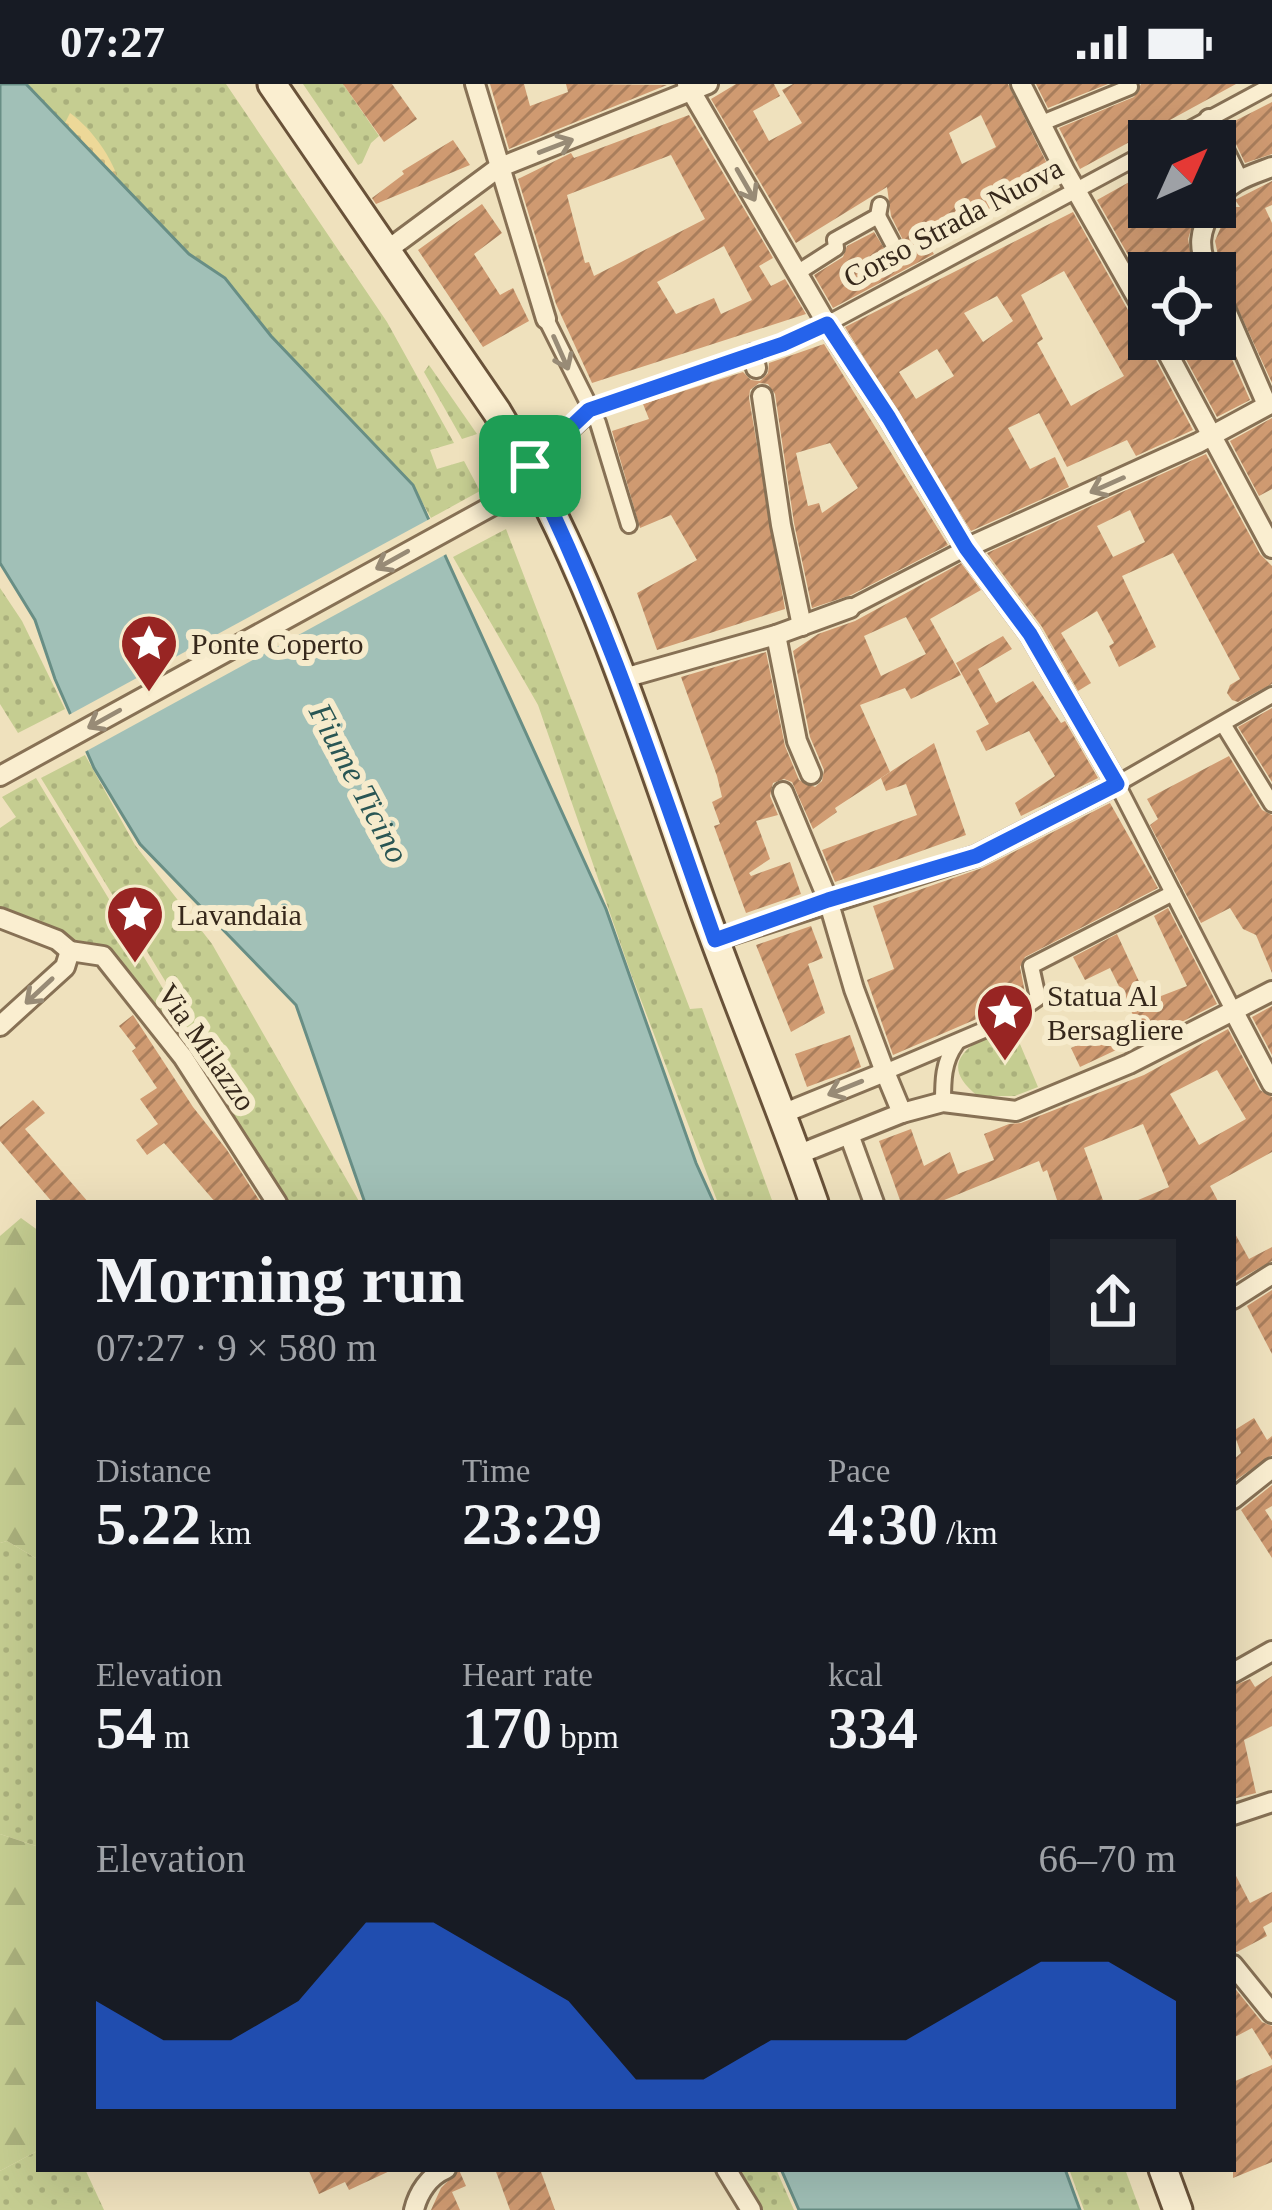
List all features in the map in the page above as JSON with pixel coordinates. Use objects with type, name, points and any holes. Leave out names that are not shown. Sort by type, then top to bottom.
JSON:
[{"type":"main road","points":[[272,84],[530,466],[568,543],[624,677],[715,940],[813,1200]]},
{"type":"main road","points":[[1164,2172],[1178,2210]]},
{"type":"street","points":[[475,84],[546,319],[598,423],[628,526]]},
{"type":"street","points":[[1022,84],[1128,281]]},
{"type":"street","points":[[1272,85],[1209,119],[1238,179],[1272,167]]},
{"type":"street","points":[[386,250],[498,169],[696,87],[827,324],[966,548],[1030,634],[1117,784],[1272,1084]]},
{"type":"street","points":[[1042,123],[1130,87]]},
{"type":"street","name":"Corso Strada Nuova","points":[[530,466],[589,410],[755,361],[1128,162]]},
{"type":"street","points":[[797,273],[879,211],[894,246]]},
{"type":"street","points":[[902,264],[911,279]]},
{"type":"street","points":[[624,677],[776,635],[850,608],[1270,404],[1236,330]]},
{"type":"street","points":[[1172,360],[1272,548]]},
{"type":"street","points":[[762,396],[802,626]]},
{"type":"street","points":[[0,776],[512,495],[530,466]]},
{"type":"street","points":[[1252,509],[1272,499]]},
{"type":"street","points":[[776,635],[796,741],[811,774]]},
{"type":"street","points":[[715,940],[976,856],[1117,784],[1272,695]]},
{"type":"street","points":[[1222,724],[1272,804]]},
{"type":"street","points":[[783,792],[828,900],[854,989],[902,1113]]},
{"type":"street","points":[[782,1114],[1005,1021],[1038,998],[1031,966],[1173,893]]},
{"type":"street","name":"Via Milazzo","points":[[0,918],[57,940],[70,951],[104,956],[183,1057],[275,1200]]},
{"type":"street","points":[[0,1026],[65,967],[70,951]]},
{"type":"street","points":[[797,1155],[902,1113],[943,1102],[1016,1111],[1129,1064],[1272,992]]},
{"type":"street","points":[[943,1102],[949,1055],[959,1040]]},
{"type":"street","points":[[850,1137],[873,1200]]},
{"type":"street","points":[[1236,1297],[1272,1274]]},
{"type":"street","points":[[1236,1497],[1272,1468]]},
{"type":"street","points":[[1236,1671],[1272,1651]]},
{"type":"street","points":[[1236,1814],[1272,1802]]},
{"type":"street","points":[[1236,1969],[1272,2013]]},
{"type":"street","points":[[414,2210],[438,2172]]},
{"type":"street","points":[[729,2172],[751,2210]]},
{"type":"green space","points":[[26,84],[226,84],[387,322],[454,443],[430,450],[437,469],[464,461],[480,491],[431,518],[413,485],[271,336],[225,278],[189,254]]},
{"type":"green space","points":[[303,84],[343,84],[379,136],[362,163],[358,165]]},
{"type":"green space","points":[[429,365],[477,434],[462,439],[424,372]]},
{"type":"green space","points":[[506,529],[690,1009],[702,1008],[772,1200],[717,1200],[630,971],[538,705],[453,557]]},
{"type":"green space","points":[[0,588],[22,621],[65,709],[18,733],[0,704]]},
{"type":"green space","points":[[85,755],[135,845],[212,944],[358,1200],[284,1200],[181,1039],[167,984],[41,778]]},
{"type":"green space","points":[[36,778],[165,992],[172,1038],[102,947],[0,912],[0,828],[16,817],[2,797]]},
{"type":"green space","points":[[1012,1025],[1038,1087],[1015,1096],[978,1096],[964,1083],[959,1061],[975,1044]]},
{"type":"green space","points":[[21,1218],[36,1229],[36,1558],[7,1541],[0,1543],[0,1236]]},
{"type":"green space","points":[[7,1541],[36,1558],[36,1846],[0,1834],[0,1543]]},
{"type":"green space","points":[[0,1834],[36,1846],[36,2152],[0,2171]]},
{"type":"green space","points":[[36,2152],[36,2172],[86,2172],[104,2210],[0,2210],[0,2171]]},
{"type":"green space","points":[[742,2172],[777,2172],[794,2210],[761,2210]]},
{"type":"green space","points":[[1070,2172],[1126,2172],[1140,2210],[1084,2210]]},
{"type":"sand","points":[[70,113],[100,144],[119,183],[64,125]]},
{"type":"water","name":"Fiume Ticino","points":[[0,84],[26,84],[189,254],[225,278],[271,336],[413,485],[606,909],[713,1200],[364,1200],[296,1005],[140,844],[94,768],[35,620],[0,563]]},
{"type":"water","points":[[782,2172],[1066,2172],[1080,2210],[799,2210]]},
{"type":"pier","name":"Ponte Coperto","points":[[437,515],[452,551],[81,754],[65,717]]},
{"type":"building","points":[[343,84],[392,84],[417,119],[384,142]]},
{"type":"building","points":[[490,84],[524,84],[530,106],[568,92],[566,84],[667,85],[509,149]]},
{"type":"building","points":[[736,84],[774,84],[780,96],[753,111],[769,141],[802,123],[782,90],[793,84],[1008,84],[1055,180],[930,248],[934,254],[833,308],[814,275],[843,257],[847,246],[874,232],[889,256],[904,251],[887,187],[796,243],[711,99]],"holes":[[[981,115],[996,147],[962,164],[949,133]]]},
{"type":"building","points":[[1036,84],[1108,84],[1048,108]]},
{"type":"building","points":[[1141,84],[1236,84],[1170,120],[1128,120],[1128,143],[1080,169],[1059,128],[1134,97]]},
{"type":"building","points":[[1272,102],[1272,154],[1245,163],[1236,144],[1236,120]]},
{"type":"building","points":[[689,115],[773,258],[759,266],[771,286],[785,279],[806,314],[592,383],[556,304],[518,179],[571,153],[574,158]],"holes":[[[671,155],[705,219],[594,276],[589,262],[585,263],[567,195]],[[724,246],[752,300],[721,314],[714,298],[676,314],[657,282]]]},
{"type":"building","points":[[453,140],[470,165],[376,204],[372,198],[402,171]]},
{"type":"building","points":[[1272,181],[1272,205],[1265,208],[1272,223],[1272,383],[1236,305],[1236,252],[1217,252],[1215,241],[1220,228],[1236,228],[1236,207],[1240,207],[1236,199]]},
{"type":"building","points":[[1128,183],[1128,228],[1191,228],[1190,252],[1128,255],[1097,200]]},
{"type":"building","points":[[482,204],[502,233],[474,254],[500,295],[513,288],[529,321],[483,347],[418,250]]},
{"type":"building","points":[[1073,212],[1128,310],[1128,360],[1156,360],[1193,430],[1136,456],[1127,440],[1067,467],[1039,413],[1008,428],[1030,469],[1055,457],[1069,487],[971,531],[845,327]],"holes":[[[1064,271],[1124,376],[1071,406],[1037,343],[1043,339],[1021,295]],[[997,296],[1013,321],[983,342],[964,313]],[[937,349],[954,376],[916,399],[899,372]]]},
{"type":"building","points":[[824,344],[948,545],[851,595],[812,608],[775,394],[768,384],[759,383],[750,390],[749,398],[785,609],[657,650],[637,593],[697,560],[671,515],[640,528],[612,431],[649,419],[643,404],[743,372],[760,381],[769,363]],"holes":[[[830,443],[858,488],[822,513],[819,503],[808,506],[796,453]]]},
{"type":"building","points":[[1186,360],[1232,360],[1250,400],[1217,417]]},
{"type":"building","points":[[1272,418],[1272,489],[1259,496],[1230,441]]},
{"type":"building","points":[[1206,454],[1260,554],[1272,566],[1272,684],[1238,702],[1232,700],[1227,693],[1230,685],[1240,679],[1173,553],[1122,576],[1156,647],[1119,667],[1109,646],[1114,643],[1097,611],[1061,633],[1091,683],[1078,691],[1042,627],[987,553]],"holes":[[[1130,510],[1145,542],[1113,557],[1097,526]]]},
{"type":"building","points":[[961,563],[981,590],[930,619],[961,675],[911,699],[905,688],[860,705],[890,772],[835,808],[837,812],[813,829],[792,782],[773,783],[770,796],[778,815],[756,821],[770,859],[749,873],[790,862],[801,894],[746,913],[714,826],[720,824],[712,802],[722,797],[717,776],[681,677],[766,652],[785,746],[799,780],[815,787],[824,770],[810,737],[793,651],[818,634],[855,621]],"holes":[[[906,617],[926,654],[881,676],[864,636]]]},
{"type":"building","points":[[1003,636],[1012,649],[978,669],[996,703],[1033,681],[1061,723],[1065,721],[1098,778],[1021,816],[1015,803],[1055,776],[1029,731],[986,751],[976,731],[989,724],[956,663]]},
{"type":"building","points":[[1272,708],[1272,782],[1238,727]]},
{"type":"building","points":[[934,743],[966,835],[835,882],[822,850],[917,815],[906,784],[886,791],[881,778]]},
{"type":"building","points":[[1229,756],[1262,810],[1272,815],[1272,973],[1256,935],[1243,929],[1230,908],[1201,923],[1150,825],[1158,819],[1147,799]]},
{"type":"building","points":[[1110,803],[1158,888],[1025,957],[1020,967],[1025,993],[1009,1005],[893,1055],[867,980],[894,969],[873,906],[982,868]]},
{"type":"building","points":[[1168,908],[1217,1004],[1080,1067],[1071,1048],[1135,1019],[1110,968],[1085,980],[1073,957],[1117,934],[1148,1001],[1187,986],[1154,916]]},
{"type":"building","points":[[811,926],[823,958],[808,964],[825,1013],[791,1032],[756,945]]},
{"type":"building","points":[[1272,1006],[1272,1055],[1252,1017]]},
{"type":"building","points":[[133,1015],[259,1200],[213,1200],[164,1143],[147,1155],[136,1140],[158,1124],[140,1099],[157,1088],[119,1026]]},
{"type":"building","points":[[1228,1029],[1260,1090],[1272,1097],[1272,1152],[1210,1186],[1217,1200],[1138,1200],[1169,1187],[1143,1124],[1084,1148],[1103,1200],[1057,1200],[1039,1161],[944,1200],[900,1200],[879,1141],[911,1129],[924,1166],[950,1152],[958,1174],[994,1160],[984,1134],[1144,1075]],"holes":[[[1217,1070],[1246,1119],[1199,1145],[1170,1094]]]},
{"type":"building","points":[[850,1035],[861,1067],[807,1087],[795,1054]]},
{"type":"building","points":[[33,1100],[45,1113],[25,1129],[86,1200],[50,1200],[0,1141],[0,1127]]},
{"type":"building","points":[[1236,1235],[1249,1259],[1272,1247],[1272,1261],[1236,1281]]},
{"type":"building","points":[[1272,1290],[1272,1354],[1247,1306]]},
{"type":"building","points":[[1254,1418],[1267,1440],[1272,1436],[1272,1455],[1236,1480],[1236,1457],[1241,1453],[1236,1429]]},
{"type":"building","points":[[1272,1485],[1272,1506],[1265,1510],[1272,1521],[1272,1558],[1241,1510]]},
{"type":"building","points":[[1272,1676],[1272,1726],[1244,1740],[1256,1793],[1236,1798],[1236,1685],[1250,1679],[1255,1687]]},
{"type":"building","points":[[1236,1876],[1250,1903],[1272,1892],[1272,1922],[1263,1927],[1267,1936],[1237,1952]]},
{"type":"building","points":[[1236,1990],[1262,2022],[1272,2026],[1272,2060],[1252,2028],[1236,2036]]},
{"type":"building","points":[[1272,2065],[1272,2162],[1233,2178],[1236,2172],[1236,2081]]},
{"type":"building","points":[[309,2172],[388,2172],[349,2190],[345,2182],[319,2194]]},
{"type":"building","points":[[460,2172],[466,2186],[452,2192],[460,2210],[431,2210],[441,2188]]},
{"type":"building","points":[[496,2172],[541,2172],[555,2210],[510,2210]]},
{"type":"tunnel","points":[[894,246],[902,264]]},
{"type":"place","name":"Ponte Coperto","points":[[149,694]]},
{"type":"place","name":"Lavandaia","points":[[135,965]]},
{"type":"place","name":"Statua Al Bersagliere","points":[[1005,1063]]},
{"type":"route","points":[[827,324],[966,548],[1030,634],[1117,784],[976,856],[715,940],[624,677],[530,466],[589,410],[783,344],[827,324]]}]
